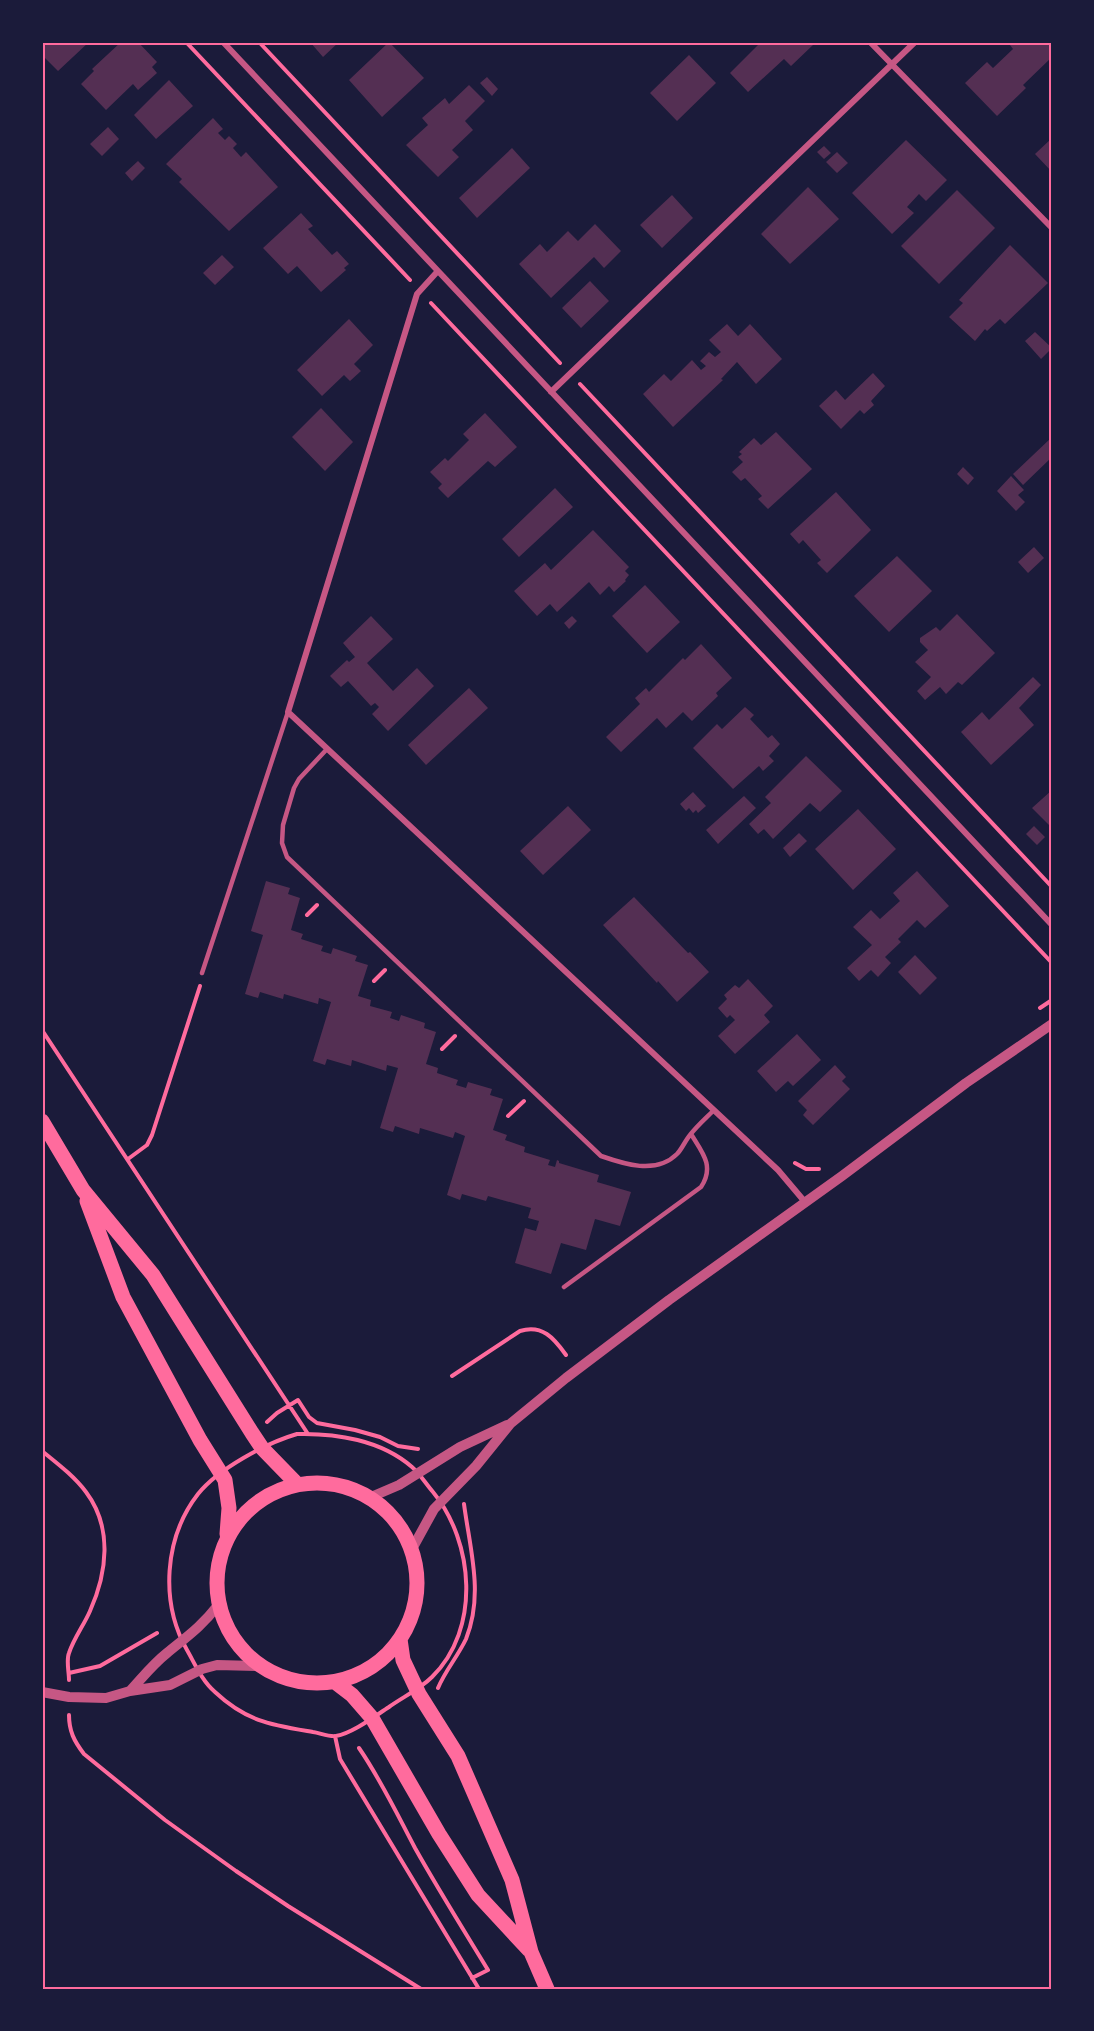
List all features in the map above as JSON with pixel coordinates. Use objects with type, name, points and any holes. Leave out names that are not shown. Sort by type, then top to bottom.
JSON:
[{"type":"main road","points":[[42,1121],[83,1190],[153,1275],[262,1448],[297,1484]]},
{"type":"main road","points":[[83,1190],[123,1297],[200,1440],[225,1480],[229,1508],[228,1526],[216,1583],[223,1618],[238,1645],[260,1666],[284,1678],[309,1683],[335,1682],[372,1667],[388,1654],[400,1639],[411,1618],[417,1596],[417,1572],[412,1549],[402,1529],[388,1512],[371,1497],[348,1487],[322,1482],[297,1484],[279,1490],[262,1499],[247,1511],[234,1525],[225,1542]]},
{"type":"main road","points":[[400,1639],[402,1660],[416,1689],[458,1756],[512,1880],[531,1953],[547,1989]]},
{"type":"main road","points":[[335,1682],[352,1695],[372,1718],[439,1834],[478,1895],[531,1953]]},
{"type":"street","points":[[223,42],[1052,925]]},
{"type":"street","points":[[870,42],[1052,228]]},
{"type":"street","points":[[551,392],[915,42]]},
{"type":"street","points":[[437,272],[418,292],[288,712],[778,1170],[805,1202]]},
{"type":"street","points":[[412,1549],[434,1509],[476,1466],[510,1424],[669,1299],[966,1083],[1052,1024]]},
{"type":"street","points":[[371,1497],[399,1485],[460,1447],[510,1424]]},
{"type":"street","points":[[130,1691],[156,1663],[199,1628],[219,1604]]},
{"type":"street","points":[[42,1692],[69,1697],[106,1698],[130,1691],[170,1685],[202,1669],[217,1665],[260,1666]]},
{"type":"lane","points":[[202,973],[288,712]]},
{"type":"lane","points":[[327,749],[299,779],[294,788],[283,825],[282,843],[287,857],[301,873],[601,1156],[641,1167],[667,1161],[676,1154],[713,1111]]},
{"type":"lane","points":[[564,1287],[701,1186],[708,1177],[708,1166],[691,1134]]},
{"type":"path","points":[[186,42],[418,292],[1052,963]]},
{"type":"path","points":[[259,42],[1052,887]]},
{"type":"path","points":[[128,1159],[147,1145],[152,1135],[202,980],[202,973]]},
{"type":"path","points":[[42,1029],[308,1434]]},
{"type":"path","points":[[452,1376],[520,1331],[529,1328],[548,1334],[557,1342],[577,1371]]},
{"type":"path","points":[[265,1424],[277,1413],[298,1400],[309,1417],[317,1423],[356,1430],[380,1437],[398,1446],[418,1449]]},
{"type":"path","points":[[276,1440],[297,1434],[342,1437],[387,1451],[411,1466]]},
{"type":"path","points":[[42,1451],[67,1471],[87,1493],[100,1519],[105,1545],[103,1577],[88,1617],[68,1654],[69,1727],[74,1742],[84,1754],[165,1820],[236,1871],[421,1989]]},
{"type":"path","points":[[177,1632],[169,1598],[172,1551],[189,1508],[198,1494],[212,1480]]},
{"type":"path","points":[[437,1691],[441,1680],[456,1658],[472,1618],[476,1590],[475,1574],[464,1503]]},
{"type":"path","points":[[204,1681],[221,1698],[260,1721],[279,1727],[335,1736],[359,1726],[416,1689],[433,1676],[452,1648],[459,1631],[466,1599],[466,1565],[462,1548],[446,1508]]},
{"type":"path","points":[[69,1673],[100,1666],[158,1633]]},
{"type":"path","points":[[335,1736],[340,1759],[479,1989]]},
{"type":"path","points":[[359,1748],[378,1776],[449,1907],[488,1970],[472,1978]]},
{"type":"building","points":[[42,42],[89,42],[58,71],[42,55]]},
{"type":"building","points":[[121,42],[138,42],[157,62],[152,67],[157,73],[138,90],[133,84],[106,110],[81,84],[94,71],[92,69]]},
{"type":"building","points":[[310,42],[339,42],[323,57]]},
{"type":"building","points":[[389,42],[424,78],[382,117],[349,80]]},
{"type":"building","points":[[761,42],[811,42],[813,45],[791,66],[784,59],[748,92],[730,73]]},
{"type":"building","points":[[1013,42],[1052,42],[1052,57],[1023,85],[1026,88],[997,116],[965,83],[987,62],[993,68],[1013,49],[1010,45]]},
{"type":"building","points":[[689,55],[716,83],[677,121],[650,93]]},
{"type":"building","points":[[487,77],[498,89],[492,96],[480,83]]},
{"type":"building","points":[[169,80],[193,106],[156,139],[134,115]]},
{"type":"building","points":[[469,85],[485,101],[465,121],[473,130],[452,150],[459,157],[438,177],[406,145],[428,125],[422,118],[445,98],[449,104]]},
{"type":"building","points":[[213,118],[223,129],[218,133],[225,140],[229,136],[237,144],[233,148],[241,157],[246,152],[278,187],[229,231],[179,182],[182,179],[166,164]]},
{"type":"building","points":[[108,127],[119,139],[102,156],[90,144]]},
{"type":"building","points":[[1052,138],[1052,172],[1035,154]]},
{"type":"building","points":[[906,140],[947,180],[926,201],[919,194],[907,207],[914,213],[892,234],[852,193]]},
{"type":"building","points":[[824,146],[831,153],[824,159],[817,152]]},
{"type":"building","points":[[512,148],[530,168],[477,218],[459,198]]},
{"type":"building","points":[[837,152],[848,163],[837,173],[826,162]]},
{"type":"building","points":[[138,161],[145,168],[132,181],[125,173]]},
{"type":"building","points":[[808,187],[839,219],[790,264],[761,234]]},
{"type":"building","points":[[957,190],[995,228],[939,284],[901,246]]},
{"type":"building","points":[[672,195],[693,218],[662,248],[640,225]]},
{"type":"building","points":[[301,213],[313,226],[308,229],[332,255],[337,251],[349,264],[344,268],[346,270],[321,292],[297,266],[288,274],[263,248]]},
{"type":"building","points":[[595,224],[621,251],[604,268],[594,257],[551,298],[519,264],[540,244],[547,252],[568,231],[578,241]]},
{"type":"building","points":[[1010,245],[1048,283],[1005,324],[1000,319],[987,331],[985,329],[975,341],[949,317],[963,303],[959,300]]},
{"type":"building","points":[[222,255],[234,267],[215,285],[203,273]]},
{"type":"building","points":[[590,281],[609,301],[581,328],[562,308]]},
{"type":"building","points":[[349,319],[373,345],[354,364],[361,371],[350,381],[344,375],[322,396],[297,370]]},
{"type":"building","points":[[727,324],[738,336],[750,324],[782,359],[756,384],[737,362],[721,379],[723,380],[673,427],[643,394],[664,374],[671,381],[692,360],[701,370],[706,366],[700,361],[709,352],[715,357],[721,352],[709,340]]},
{"type":"building","points":[[1035,332],[1052,348],[1041,359],[1025,341]]},
{"type":"building","points":[[873,373],[885,386],[871,401],[874,405],[864,414],[860,410],[841,429],[819,406],[836,390],[845,400]]},
{"type":"building","points":[[321,408],[353,442],[325,471],[292,437]]},
{"type":"building","points":[[485,413],[517,447],[495,467],[488,461],[448,498],[438,488],[442,484],[430,472],[445,458],[448,461],[469,440],[463,434]]},
{"type":"building","points":[[776,432],[812,469],[768,509],[758,499],[762,496],[745,478],[741,481],[732,472],[743,462],[738,457],[742,454],[739,452],[754,438],[761,445]]},
{"type":"building","points":[[1052,437],[1052,457],[1023,485],[1013,474]]},
{"type":"building","points":[[963,467],[974,478],[968,485],[957,474]]},
{"type":"building","points":[[1011,476],[1024,490],[1018,495],[1025,502],[1016,511],[997,491]]},
{"type":"building","points":[[555,488],[573,507],[519,557],[502,539]]},
{"type":"building","points":[[836,492],[871,530],[827,573],[817,563],[821,560],[803,540],[799,544],[790,534]]},
{"type":"building","points":[[593,530],[629,567],[625,571],[629,575],[626,581],[614,592],[609,586],[600,595],[589,582],[557,612],[550,604],[537,616],[514,591],[545,563],[551,570]]},
{"type":"building","points":[[1034,547],[1044,558],[1028,573],[1018,562]]},
{"type":"building","points":[[897,556],[932,591],[889,632],[854,596]]},
{"type":"building","points":[[645,585],[680,622],[647,653],[612,616]]},
{"type":"building","points":[[957,614],[995,653],[962,685],[958,682],[946,694],[940,687],[925,700],[917,691],[931,677],[915,662],[928,650],[920,642],[920,638],[936,627],[940,631]]},
{"type":"building","points":[[371,616],[393,639],[367,663],[393,691],[417,668],[434,686],[388,731],[372,714],[379,707],[375,703],[371,706],[348,681],[341,687],[330,676],[347,660],[349,662],[355,657],[343,643]]},
{"type":"building","points":[[572,616],[577,621],[569,629],[564,623]]},
{"type":"building","points":[[701,644],[732,678],[716,693],[718,696],[692,721],[683,712],[666,728],[657,718],[621,752],[606,737],[640,704],[635,698],[646,688],[649,692],[683,658],[685,660]]},
{"type":"building","points":[[1033,677],[1041,685],[1019,708],[1034,725],[991,765],[961,732],[982,712],[989,720]]},
{"type":"building","points":[[469,688],[488,708],[426,765],[408,745]]},
{"type":"building","points":[[745,707],[754,715],[750,719],[768,738],[772,735],[780,744],[769,756],[774,761],[763,771],[759,766],[733,789],[693,748],[717,724],[722,729]]},
{"type":"building","points":[[806,756],[842,791],[820,812],[810,803],[773,839],[764,829],[758,834],[749,824],[771,803],[765,797]]},
{"type":"building","points":[[1052,790],[1052,828],[1032,808]]},
{"type":"building","points":[[693,792],[706,806],[698,813],[696,810],[693,813],[689,808],[686,811],[680,804]]},
{"type":"building","points":[[744,796],[756,808],[718,844],[706,830]]},
{"type":"building","points":[[568,806],[591,830],[543,875],[520,851]]},
{"type":"building","points":[[858,809],[896,849],[853,890],[815,849]]},
{"type":"building","points":[[1034,826],[1045,837],[1037,845],[1026,834]]},
{"type":"building","points":[[799,833],[807,841],[790,857],[783,848]]},
{"type":"building","points":[[917,871],[949,906],[925,928],[917,920],[898,939],[901,942],[885,957],[891,963],[878,977],[871,970],[859,981],[847,968],[872,945],[853,927],[871,910],[880,919],[900,901],[893,893]]},
{"type":"building","points":[[266,881],[290,888],[288,894],[300,898],[291,930],[303,934],[301,939],[323,946],[321,951],[331,954],[333,948],[357,956],[355,961],[368,965],[358,996],[371,1000],[370,1006],[392,1012],[390,1018],[399,1021],[401,1015],[425,1023],[424,1028],[436,1032],[426,1064],[438,1068],[437,1073],[458,1080],[456,1085],[466,1088],[468,1082],[492,1089],[490,1095],[503,1099],[493,1130],[507,1135],[505,1140],[525,1147],[524,1152],[550,1160],[548,1165],[555,1167],[557,1160],[559,1163],[599,1175],[597,1182],[631,1192],[620,1226],[595,1219],[586,1250],[561,1243],[551,1274],[515,1263],[525,1228],[536,1231],[539,1221],[528,1218],[531,1208],[488,1196],[486,1201],[462,1194],[460,1200],[447,1195],[465,1136],[455,1132],[453,1138],[420,1128],[419,1134],[395,1126],[393,1132],[380,1128],[398,1068],[387,1065],[386,1071],[352,1060],[351,1066],[327,1059],[325,1065],[313,1061],[331,1002],[319,998],[318,1004],[284,994],[283,999],[260,992],[258,998],[245,994],[263,935],[251,931]]},
{"type":"building","points":[[634,897],[709,972],[677,1002],[603,925]]},
{"type":"building","points":[[915,955],[937,978],[920,995],[898,972]]},
{"type":"building","points":[[748,979],[773,1006],[764,1015],[770,1022],[735,1054],[718,1036],[735,1020],[730,1015],[727,1018],[718,1008],[727,999],[724,995],[735,985],[739,988]]},
{"type":"building","points":[[797,1034],[821,1060],[793,1086],[788,1081],[776,1092],[757,1071]]},
{"type":"building","points":[[835,1065],[846,1077],[842,1081],[850,1089],[813,1125],[803,1115],[807,1110],[798,1101]]}]
